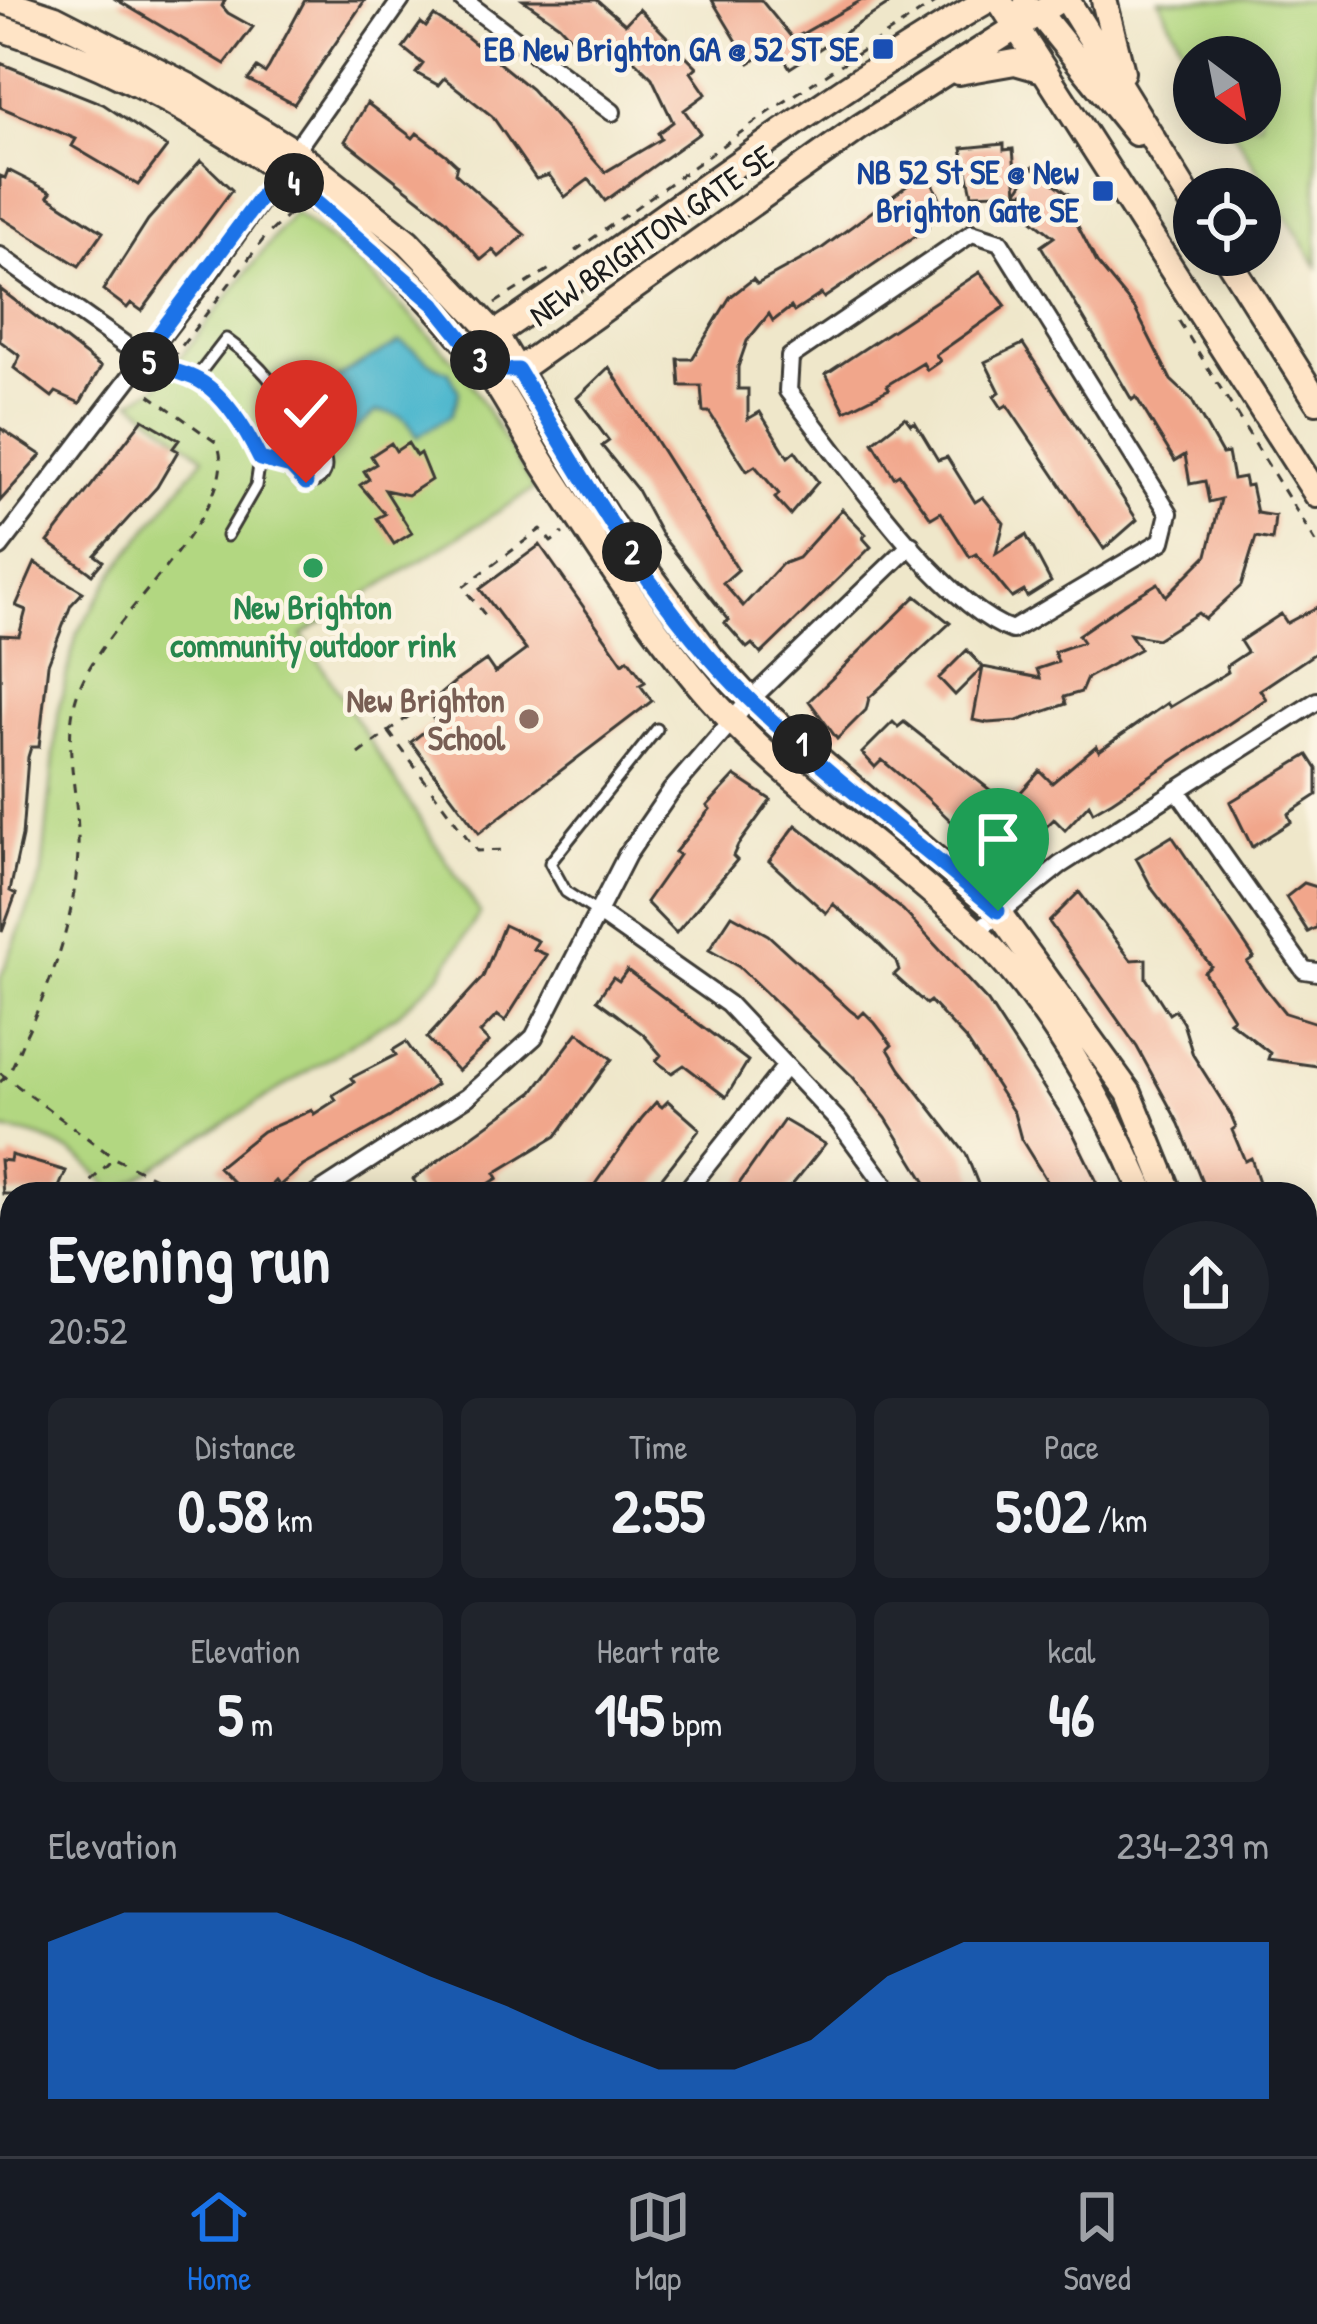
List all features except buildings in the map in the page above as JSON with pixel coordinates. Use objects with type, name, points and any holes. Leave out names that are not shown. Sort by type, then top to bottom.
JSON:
[{"type":"street","points":[[0,0],[55,18],[125,51],[408,242],[495,334],[607,518],[678,616],[750,700],[998,911],[1129,1094],[1165,1182]]},
{"type":"street","points":[[2,537],[288,161],[401,0]]},
{"type":"street","points":[[463,0],[613,112]]},
{"type":"street","name":"NEW BRIGHTON GATE SE","points":[[988,0],[947,7],[858,79],[495,334],[487,370],[518,370],[860,127],[1055,4]]},
{"type":"street","points":[[1003,0],[1055,4],[1130,97],[1173,172]]},
{"type":"street","points":[[1003,0],[1043,70],[1317,495]]},
{"type":"street","points":[[1104,0],[1130,97]]},
{"type":"street","points":[[1055,4],[1171,169]]},
{"type":"street","points":[[0,28],[105,70],[288,161],[434,304],[487,370],[599,549],[732,719],[976,932],[1066,1047],[1106,1109],[1139,1182]]},
{"type":"street","points":[[944,75],[1015,62],[1043,70]]},
{"type":"street","points":[[972,232],[1000,242],[1169,513],[1162,542],[1012,630],[987,622],[911,545],[788,391],[790,358],[972,232]]},
{"type":"street","points":[[0,256],[142,357]]},
{"type":"street","points":[[1238,276],[1317,400]]},
{"type":"street","points":[[336,1182],[467,1097],[534,1037],[627,855],[732,719],[911,545]]},
{"type":"street","points":[[976,932],[1060,865],[1317,701]]},
{"type":"street","points":[[1177,790],[1304,970],[1317,972]]},
{"type":"street","points":[[600,914],[728,1004],[838,1122],[883,1182]]},
{"type":"street","points":[[694,1182],[786,1066]]},
{"type":"lane","points":[[196,378],[226,339],[261,368],[282,394],[298,420],[305,449]]},
{"type":"lane","points":[[142,357],[163,372],[196,378],[237,420],[260,459],[256,486],[226,536]]},
{"type":"lane","points":[[291,467],[305,449]]},
{"type":"lane","points":[[260,459],[291,467],[306,483],[324,474],[321,454],[305,449]]},
{"type":"lane","points":[[600,914],[566,892],[550,863],[657,729]]},
{"type":"path","points":[[493,306],[947,7]]},
{"type":"path","points":[[170,362],[284,215],[303,211]]},
{"type":"path","points":[[1178,320],[1317,544]]},
{"type":"path","points":[[0,1082],[7,1077],[55,975],[76,870],[70,737],[82,678],[141,591],[194,536],[219,477],[217,443],[144,391]]},
{"type":"path","points":[[485,615],[464,587],[541,529],[551,542],[569,528]]},
{"type":"path","points":[[358,754],[421,707]]},
{"type":"path","points":[[388,732],[477,851],[506,850]]},
{"type":"path","points":[[0,1073],[114,1159],[162,1182]]},
{"type":"path","points":[[90,1182],[114,1159]]},
{"type":"green space","points":[[1159,0],[1317,0],[1317,266],[1281,208],[1281,168],[1256,168],[1241,144],[1281,144],[1281,36],[1177,36]]},
{"type":"green space","points":[[294,212],[364,268],[462,369],[534,489],[302,635],[480,913],[441,974],[398,1014],[132,1182],[104,1182],[64,1148],[0,1130],[0,979],[42,874],[59,707],[77,633],[118,567],[204,457],[132,401],[157,387]]},
{"type":"water","points":[[399,342],[449,372],[459,392],[451,415],[417,437],[401,417],[376,412],[346,437],[326,390]]},
{"type":"place","name":"EB New Brighton GA @ 52 ST SE","points":[[883,49]]},
{"type":"place","name":"NB 52 St SE @ New Brighton Gate SE","points":[[1103,191]]},
{"type":"place","name":"New Brighton community outdoor rink","points":[[313,568]]},
{"type":"place","name":"New Brighton School","points":[[529,719]]},
{"type":"route","points":[[306,483],[296,478],[291,467],[260,459],[237,420],[196,378],[163,372],[142,357],[206,278],[280,171],[434,304],[487,370],[518,370],[607,518],[712,658],[750,700],[998,911]]}]
